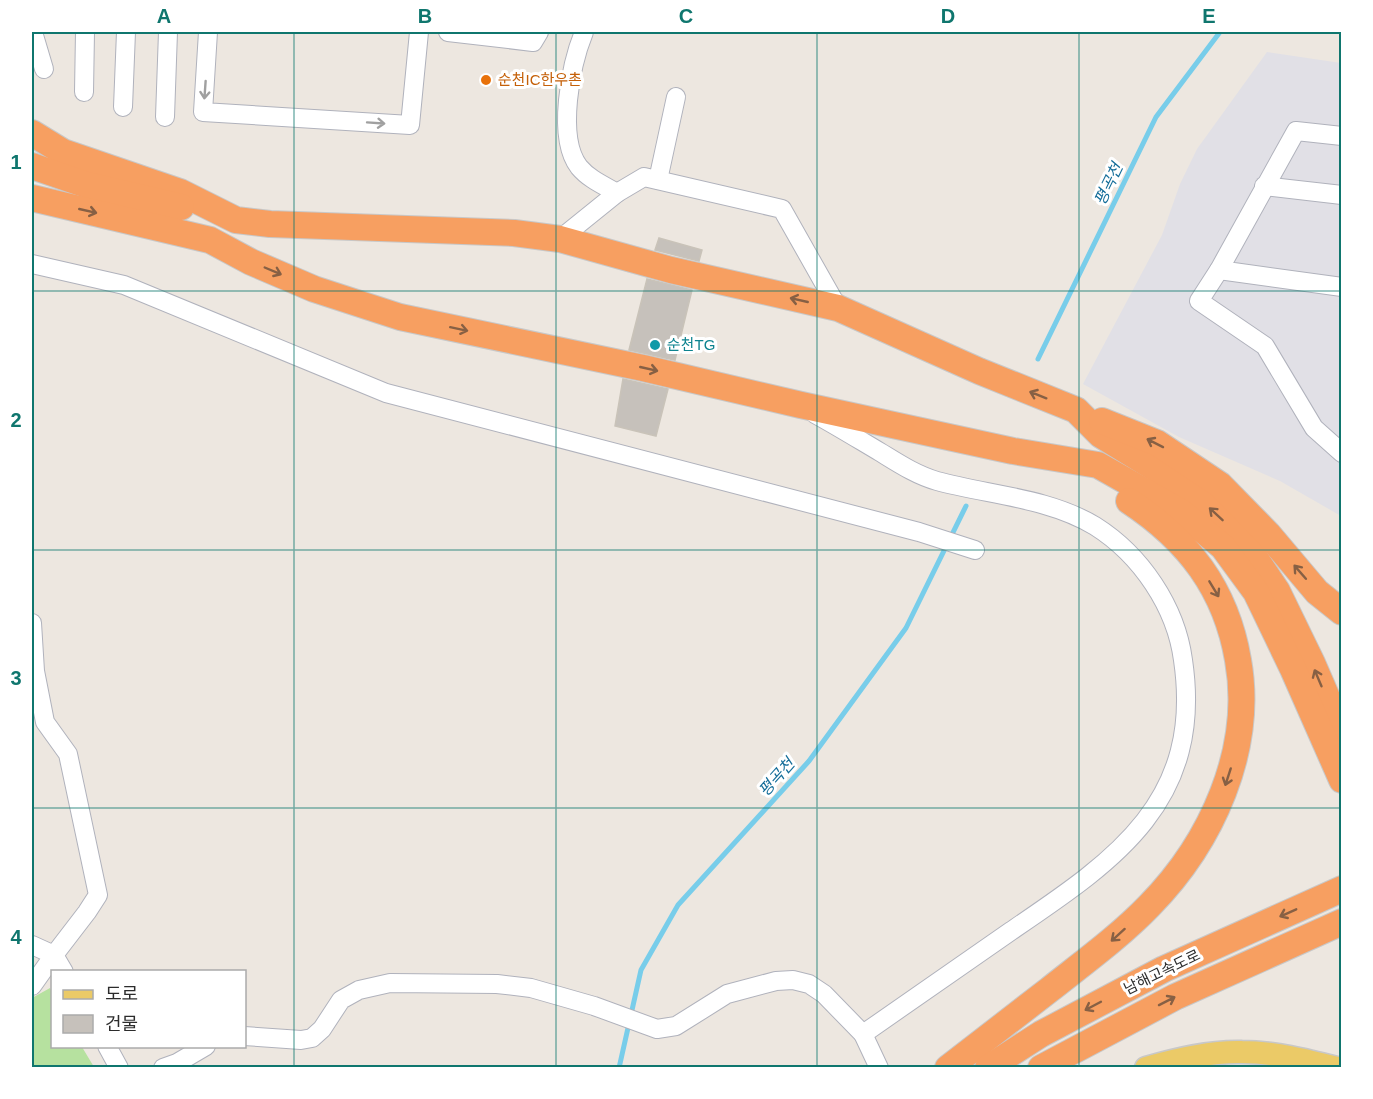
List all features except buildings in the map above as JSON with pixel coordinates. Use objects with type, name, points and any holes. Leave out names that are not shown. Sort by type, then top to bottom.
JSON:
[{"type":"highway","points":[[32,133],[63,152],[180,192],[236,220]]},
{"type":"highway","points":[[32,166],[87,185],[236,220],[270,224],[514,233],[560,239],[671,270],[838,308],[979,371],[1157,443],[1220,485],[1268,534],[1317,592],[1341,612]]},
{"type":"highway","points":[[32,198],[210,240],[251,262],[314,289],[400,316],[1013,451],[1098,465],[1180,512],[1223,547],[1256,592],[1293,669],[1335,742]]},
{"type":"highway","points":[[1076,410],[1101,435],[1192,491],[1241,537],[1277,591],[1312,663],[1335,742],[1341,780]]},
{"type":"highway","points":[[948,1068],[1112,940],[1150,905],[1184,865],[1209,824],[1229,779],[1240,730],[1243,685],[1235,640],[1219,596],[1194,556],[1156,518],[1114,490],[1060,459]]},
{"type":"highway","name":"남해고속도로","points":[[988,1068],[1041,1034],[1164,969],[1341,889]]},
{"type":"highway","name":"남해고속도로","points":[[1041,1068],[1175,997],[1341,922]]},
{"type":"main road","points":[[1146,1068],[1180,1059],[1240,1052],[1293,1057],[1337,1068]]},
{"type":"street","points":[[33,32],[44,69]]},
{"type":"street","points":[[84,92],[85,32]]},
{"type":"street","points":[[123,107],[126,32]]},
{"type":"street","points":[[165,117],[168,32]]},
{"type":"street","points":[[208,32],[203,112],[410,125],[419,32]]},
{"type":"street","points":[[448,32],[533,42],[540,32]]},
{"type":"street","points":[[584,32],[567,103],[566,128],[570,150],[577,164],[587,176],[617,193]]},
{"type":"street","points":[[658,180],[676,97]]},
{"type":"street","points":[[1341,136],[1296,131],[1219,270],[1199,301],[1265,346],[1314,428],[1341,453]]},
{"type":"street","points":[[560,239],[617,193],[644,177],[782,209],[838,308]]},
{"type":"street","points":[[1264,186],[1341,195]]},
{"type":"street","points":[[32,264],[124,285],[386,393],[919,532],[975,550]]},
{"type":"street","points":[[1219,270],[1341,287]]},
{"type":"street","points":[[801,405],[912,471],[936,481],[1044,505],[1083,519],[1104,532],[1132,558],[1165,603],[1181,647],[1186,687],[1187,712],[1182,744],[1172,775],[1155,807],[1127,843],[1081,883],[863,1034]]},
{"type":"street","points":[[32,623],[35,671],[45,722],[68,754],[98,895],[32,986]]},
{"type":"street","points":[[32,945],[54,955],[63,970]]},
{"type":"street","points":[[246,1036],[301,1040],[312,1038],[322,1029],[341,1000],[359,990],[390,983],[498,984],[531,988],[657,1029],[676,1026],[727,994],[776,981],[793,980],[809,984],[824,994],[863,1034],[879,1068]]},
{"type":"street","points":[[108,1048],[119,1068]]},
{"type":"street","points":[[163,1068],[204,1048]]},
{"type":"shaded area","points":[[1267,52],[1341,63],[1341,516],[1280,481],[1179,437],[1083,384],[1162,235],[1180,184],[1197,149]]},
{"type":"green space","points":[[50,988],[51,1048],[83,1048],[94,1067],[32,1067],[32,998]]},
{"type":"waterway","name":"평곡천","points":[[1038,359],[1156,117],[1220,32]]},
{"type":"waterway","name":"평곡천","points":[[619,1068],[641,970],[678,905],[809,761],[906,628],[966,506]]},
{"type":"place","name":"순천IC한우촌","points":[[486,80]]},
{"type":"place","name":"순천TG","points":[[655,345]]}]
